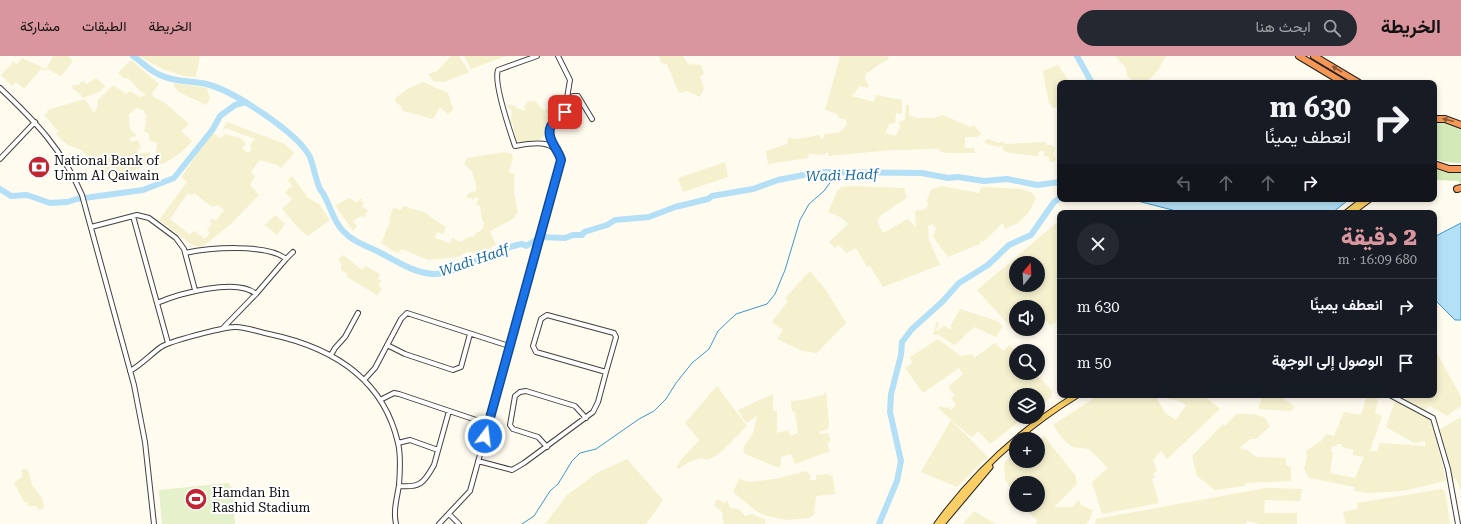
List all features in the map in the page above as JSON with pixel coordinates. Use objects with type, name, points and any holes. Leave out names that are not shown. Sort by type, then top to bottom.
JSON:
[{"type":"highway","points":[[1299,56],[1339,80]]},
{"type":"highway","points":[[1314,56],[1354,80]]},
{"type":"highway","points":[[1437,118],[1445,119],[1461,125]]},
{"type":"highway","points":[[1437,166],[1460,170]]},
{"type":"main road","points":[[1351,210],[1361,202]]},
{"type":"main road","points":[[1352,210],[1365,202]]},
{"type":"main road","points":[[937,524],[966,486],[986,465],[1023,433],[1073,398]]},
{"type":"main road","points":[[1031,432],[1078,398]]},
{"type":"main road","points":[[942,524],[989,468],[1009,450]]},
{"type":"street","points":[[537,56],[500,69],[497,77],[505,116],[515,146],[543,143],[556,151]]},
{"type":"street","points":[[439,524],[470,491],[561,160],[552,141],[550,130],[554,123],[565,112],[570,80],[558,56]]},
{"type":"street","points":[[0,88],[35,122],[61,154],[72,172],[82,194],[130,372],[145,442],[154,524]]},
{"type":"street","points":[[567,101],[573,96],[578,96],[592,119]]},
{"type":"street","points":[[0,159],[35,122]]},
{"type":"street","points":[[91,227],[133,216],[142,215],[149,218],[178,240],[185,253],[195,290]]},
{"type":"street","points":[[133,216],[168,343]]},
{"type":"street","points":[[185,253],[199,250],[246,248],[273,252],[286,259]]},
{"type":"street","points":[[221,330],[256,294],[293,252]]},
{"type":"street","points":[[157,303],[195,290],[238,288],[252,291],[256,294]]},
{"type":"street","points":[[331,355],[334,348],[345,337],[358,313]]},
{"type":"street","points":[[364,380],[375,368],[386,344],[401,319],[407,313],[509,346]]},
{"type":"street","points":[[478,461],[512,470],[547,447],[596,410],[616,337],[614,333],[551,315],[542,317],[534,346],[536,352],[606,372]]},
{"type":"street","points":[[234,317],[235,324],[239,328]]},
{"type":"street","points":[[130,372],[168,343],[235,326],[308,345],[331,355],[364,380],[380,400],[398,443],[399,486],[394,509],[396,524]]},
{"type":"street","points":[[386,344],[405,354],[457,370],[461,367],[470,334]]},
{"type":"street","points":[[547,447],[538,437],[513,429],[510,425],[515,396],[520,392],[526,391],[575,406],[586,418]]},
{"type":"street","points":[[380,400],[394,393],[399,394],[488,424]]},
{"type":"street","points":[[1396,398],[1432,418],[1448,468],[1458,524]]},
{"type":"street","points":[[399,486],[412,487],[422,482],[434,465],[449,411]]},
{"type":"street","points":[[398,443],[410,440],[438,450]]},
{"type":"street","points":[[449,514],[459,524]]},
{"type":"shaded area","points":[[53,56],[68,56],[73,61],[61,76],[47,69],[45,71],[41,69],[24,89],[16,82],[12,86],[1,75],[14,61],[16,65],[22,58],[46,69]]},
{"type":"shaded area","points":[[139,56],[200,56],[196,77],[184,76],[165,70]]},
{"type":"shaded area","points":[[451,56],[459,56],[469,72],[444,82],[433,81],[428,74],[437,71]]},
{"type":"shaded area","points":[[464,56],[506,56],[471,69]]},
{"type":"shaded area","points":[[659,56],[683,56],[688,64],[701,65],[704,74],[700,76],[704,88],[700,97],[687,91],[679,93],[667,64],[661,63]]},
{"type":"shaded area","points":[[840,56],[888,56],[889,59],[866,74],[865,78],[869,88],[860,86],[852,96],[874,102],[876,95],[902,100],[902,114],[896,113],[895,123],[889,124],[885,133],[896,136],[900,127],[899,122],[905,120],[906,105],[909,105],[909,115],[916,118],[933,118],[943,115],[970,127],[974,125],[981,134],[977,137],[965,137],[965,148],[974,148],[975,153],[946,153],[941,152],[939,149],[930,149],[892,150],[828,156],[828,153],[825,153],[825,155],[809,154],[808,158],[768,164],[766,151],[787,144],[788,138],[799,139],[819,135],[822,140],[825,134],[838,133],[847,125],[846,120],[839,118],[837,114],[825,110]]},
{"type":"shaded area","points":[[1115,56],[1166,56],[1158,70],[1149,80],[1130,80],[1127,76],[1126,68]]},
{"type":"shaded area","points":[[131,60],[159,84],[152,93],[153,97],[164,102],[189,124],[181,131],[192,141],[183,151],[168,161],[163,164],[157,163],[160,156],[156,153],[157,143],[149,140],[149,134],[144,131],[146,115],[143,110],[137,108],[129,114],[129,120],[130,129],[137,136],[129,138],[131,142],[138,140],[141,148],[137,150],[139,154],[150,152],[149,156],[151,161],[146,165],[119,177],[111,176],[104,173],[81,150],[68,145],[63,141],[56,134],[58,131],[44,115],[48,112],[47,110],[85,99],[94,113],[98,106],[97,101],[111,87],[115,86],[126,94],[130,91],[140,97],[144,96],[146,94],[140,91],[129,79],[123,78],[118,73]]},
{"type":"shaded area","points":[[1058,65],[1068,80],[1057,80],[1057,107],[1053,108],[1049,102],[1043,71]]},
{"type":"shaded area","points":[[96,78],[105,86],[99,92],[83,98],[72,88],[73,85],[79,85],[82,81],[87,84]]},
{"type":"shaded area","points":[[423,82],[448,93],[453,109],[452,111],[448,114],[440,107],[433,119],[403,111],[400,104],[398,105],[394,99],[407,89]]},
{"type":"shaded area","points":[[174,83],[207,88],[210,99],[206,105],[179,92],[174,86]]},
{"type":"shaded area","points":[[529,101],[535,101],[545,112],[546,116],[549,117],[545,111],[550,107],[559,116],[554,121],[551,117],[550,124],[545,125],[545,134],[541,139],[516,144],[513,124],[510,124],[512,111],[507,107],[509,105],[516,106],[516,108],[525,111],[524,106]]},
{"type":"shaded area","points":[[227,122],[285,144],[294,153],[281,168],[278,165],[259,160],[251,172],[255,176],[250,185],[259,195],[232,223],[202,247],[192,245],[159,220],[187,182],[181,177],[200,147],[212,133],[221,138],[225,134],[238,137],[246,144],[242,148],[248,153],[252,150],[250,145],[255,139],[226,128],[224,130],[223,129]],"holes":[[[188,193],[192,196],[194,193],[212,207],[218,205],[224,210],[216,221],[213,219],[210,221],[212,224],[207,230],[210,233],[205,239],[195,231],[189,234],[170,219]]]},
{"type":"shaded area","points":[[989,139],[998,143],[1003,142],[1006,144],[1046,142],[1047,145],[1052,145],[1055,148],[1053,155],[1056,159],[1054,162],[1049,162],[1049,157],[1044,156],[1044,151],[1039,151],[1038,156],[1010,153],[1004,151],[1002,146],[997,147],[985,143],[985,140]]},
{"type":"shaded area","points":[[504,152],[512,154],[513,158],[509,172],[514,174],[514,192],[518,212],[513,219],[490,231],[496,245],[479,253],[467,252],[458,257],[428,260],[402,249],[397,253],[381,243],[390,222],[389,220],[393,208],[401,210],[403,206],[424,212],[445,227],[444,234],[437,232],[435,238],[450,243],[452,238],[460,242],[471,236],[474,237],[476,233],[482,230],[484,223],[482,220],[480,206],[476,204],[479,199],[476,197],[473,200],[471,197],[468,199],[467,195],[469,193],[476,191],[476,185],[472,171],[464,164],[467,158]]},
{"type":"shaded area","points":[[725,162],[728,177],[683,192],[678,178]]},
{"type":"shaded area","points":[[292,176],[308,198],[319,204],[330,220],[308,236],[301,231],[282,209],[292,199],[285,192],[292,186],[288,180]]},
{"type":"shaded area","points":[[941,186],[979,193],[981,187],[1022,189],[1032,193],[1036,198],[1029,212],[1018,223],[1005,229],[1003,223],[983,242],[982,240],[979,242],[980,244],[948,257],[933,237],[936,228],[932,224],[928,226],[929,240],[940,265],[883,287],[870,266],[867,267],[856,248],[846,253],[839,245],[834,248],[829,242],[848,224],[842,218],[828,212],[837,192],[841,187],[904,188],[907,198],[881,215],[877,221],[883,233],[908,219],[916,227],[915,211],[926,209],[928,204],[927,200],[931,190]]},
{"type":"shaded area","points":[[350,198],[357,203],[361,198],[363,199],[361,201],[364,203],[362,207],[368,210],[364,218],[361,216],[353,221],[357,226],[353,231],[335,205]]},
{"type":"shaded area","points":[[275,215],[285,224],[277,235],[265,225]]},
{"type":"shaded area","points":[[1057,223],[1057,321],[1051,326],[1045,319],[1045,300],[1009,300],[1009,325],[977,290],[1009,263],[1009,292],[1045,292],[1045,256],[1017,256]]},
{"type":"shaded area","points":[[343,255],[362,270],[366,266],[380,274],[378,279],[381,280],[379,286],[382,289],[377,295],[347,277],[347,274],[341,270],[341,264],[338,259]]},
{"type":"shaded area","points":[[810,271],[825,289],[846,323],[817,353],[803,351],[777,339],[783,330],[772,322],[788,301],[785,298]]},
{"type":"shaded area","points":[[960,309],[997,321],[1003,326],[996,337],[974,327],[955,345],[939,335],[933,335],[937,321],[939,323],[936,330],[938,331],[945,326],[951,330],[951,325]]},
{"type":"shaded area","points":[[938,339],[961,356],[972,354],[974,358],[995,343],[1003,351],[1009,346],[1009,380],[1042,380],[1052,391],[1051,397],[1045,402],[1045,388],[1009,388],[1009,424],[1016,424],[990,444],[978,431],[972,438],[938,408],[941,406],[944,408],[948,407],[951,410],[956,405],[951,398],[955,395],[948,387],[963,374],[959,368],[923,393],[905,368],[912,363],[910,357]]},
{"type":"shaded area","points":[[1437,353],[1461,397],[1461,406],[1447,416],[1430,406],[1424,410],[1400,398],[1437,398]]},
{"type":"shaded area","points":[[717,386],[747,426],[714,457],[707,460],[701,458],[689,462],[678,469],[677,467],[680,461],[699,440],[685,423]]},
{"type":"shaded area","points":[[826,392],[829,425],[828,429],[819,432],[820,434],[828,433],[831,441],[827,443],[830,451],[795,464],[791,454],[781,457],[781,464],[779,468],[745,454],[743,448],[753,433],[757,416],[746,423],[738,410],[773,394],[773,411],[777,411],[777,433],[788,430],[791,436],[798,433],[795,412],[792,411],[791,401],[823,395]]},
{"type":"shaded area","points":[[1094,398],[1157,398],[1165,413],[1176,420],[1186,405],[1167,398],[1207,398],[1220,409],[1167,459],[1161,451],[1153,460],[1157,471],[1153,473],[1155,477],[1152,479],[1159,503],[1102,514],[1092,482],[1108,468],[1089,449],[1072,447],[1062,438],[1053,425]]},
{"type":"shaded area","points":[[1262,398],[1283,398],[1295,407],[1291,411],[1258,409]]},
{"type":"shaded area","points":[[1366,398],[1375,398],[1378,400],[1375,413],[1382,416],[1370,451],[1377,451],[1380,443],[1425,446],[1425,441],[1414,443],[1386,427],[1395,401],[1432,420],[1446,481],[1403,491],[1368,493],[1354,491],[1355,487],[1309,478],[1304,469],[1307,456],[1306,451],[1321,441],[1326,434],[1334,436],[1344,412],[1361,415]],"holes":[[[1342,444],[1342,447],[1353,450],[1353,455],[1364,457],[1355,478],[1330,473],[1333,452],[1331,452],[1332,446]]]},
{"type":"shaded area","points":[[1236,414],[1253,414],[1264,417],[1270,426],[1256,439],[1251,439],[1239,448],[1249,451],[1256,457],[1286,458],[1286,465],[1291,467],[1291,481],[1246,483],[1245,486],[1215,490],[1197,476],[1192,456],[1223,424],[1225,426]]},
{"type":"shaded area","points":[[1461,417],[1461,491],[1456,479],[1452,479],[1439,430]]},
{"type":"shaded area","points":[[951,420],[988,457],[957,487],[921,472]]},
{"type":"shaded area","points":[[1045,437],[1075,475],[1077,484],[1054,507],[1072,507],[1079,500],[1081,505],[1093,510],[1089,521],[1086,524],[1035,524],[1038,521],[1028,512],[1045,512],[1045,476],[1009,476],[1009,486],[1005,478],[1004,463],[1009,458],[1009,468],[1045,468]]},
{"type":"shaded area","points":[[627,459],[663,500],[646,524],[545,524],[567,495],[597,473]]},
{"type":"shaded area","points":[[22,469],[26,469],[29,472],[32,485],[42,498],[44,507],[41,510],[37,509],[36,506],[28,506],[27,502],[24,502],[14,483],[22,477]]},
{"type":"shaded area","points":[[806,471],[810,474],[810,480],[816,480],[816,475],[829,474],[833,477],[835,494],[816,496],[814,515],[809,518],[788,520],[767,516],[756,511],[733,492],[739,479],[749,482],[775,479]]},
{"type":"shaded area","points":[[1266,488],[1302,489],[1300,501],[1265,500],[1264,513],[1297,513],[1297,524],[1260,524],[1246,521],[1246,524],[1095,524],[1096,519]]},
{"type":"shaded area","points":[[1442,489],[1445,492],[1450,524],[1346,524],[1343,512],[1358,509],[1357,503]]},
{"type":"shaded area","points":[[717,499],[725,503],[727,500],[730,508],[739,509],[745,516],[752,514],[766,520],[765,524],[724,524],[723,513],[714,505]]},
{"type":"shaded area","points":[[974,511],[996,524],[963,524]]},
{"type":"green space","points":[[1437,120],[1461,128],[1461,163],[1443,162],[1437,159]]},
{"type":"green space","points":[[1437,170],[1446,172],[1461,172],[1461,183],[1459,184],[1459,181],[1437,180]]},
{"type":"green space","name":"Hamdan Bin Rashid Stadium","points":[[228,483],[232,488],[235,524],[162,524],[159,490]]},
{"type":"water","points":[[1142,202],[1346,202],[1336,210],[1172,210]]},
{"type":"water","points":[[1461,223],[1461,320],[1455,320],[1437,302],[1437,235]]},
{"type":"waterway","name":"Wadi Hadf","points":[[133,56],[153,71],[166,78],[204,83],[221,89],[265,115],[293,137],[310,157],[320,189],[336,221],[347,235],[405,266],[433,274],[443,273],[465,266],[512,246],[522,244],[526,246],[541,237],[565,238],[573,235],[582,235],[584,232],[607,225],[615,220],[649,217],[675,207],[708,199],[712,196],[753,189],[778,180],[819,172],[922,173],[948,178],[958,177],[984,181],[1007,179],[1037,185],[1057,182]]},
{"type":"waterway","points":[[1077,56],[1090,80]]},
{"type":"waterway","points":[[0,189],[11,196],[27,195],[50,203],[67,202],[77,199],[143,190],[174,178],[213,129],[220,116],[235,105],[246,102]]},
{"type":"waterway","points":[[522,524],[534,516],[550,491],[558,484],[572,461],[580,453],[596,449],[639,419],[654,411],[666,399],[676,383],[692,363],[709,349],[718,331],[736,314],[767,304],[775,294],[785,270],[800,220],[809,204],[824,191],[832,180],[835,172]]},
{"type":"waterway","points":[[879,524],[897,481],[901,461],[890,412],[891,394],[901,355],[902,342],[912,329],[942,302],[959,283],[988,265],[1009,245],[1031,235],[1054,202],[1057,200]]},
{"type":"place","name":"National Bank of Umm Al Qaiwain","points":[[39,167]]},
{"type":"place","name":"Hamdan Bin Rashid Stadium","points":[[196,499]]},
{"type":"route","points":[[485,436],[561,160],[552,141],[550,130],[551,126],[565,112]]}]
